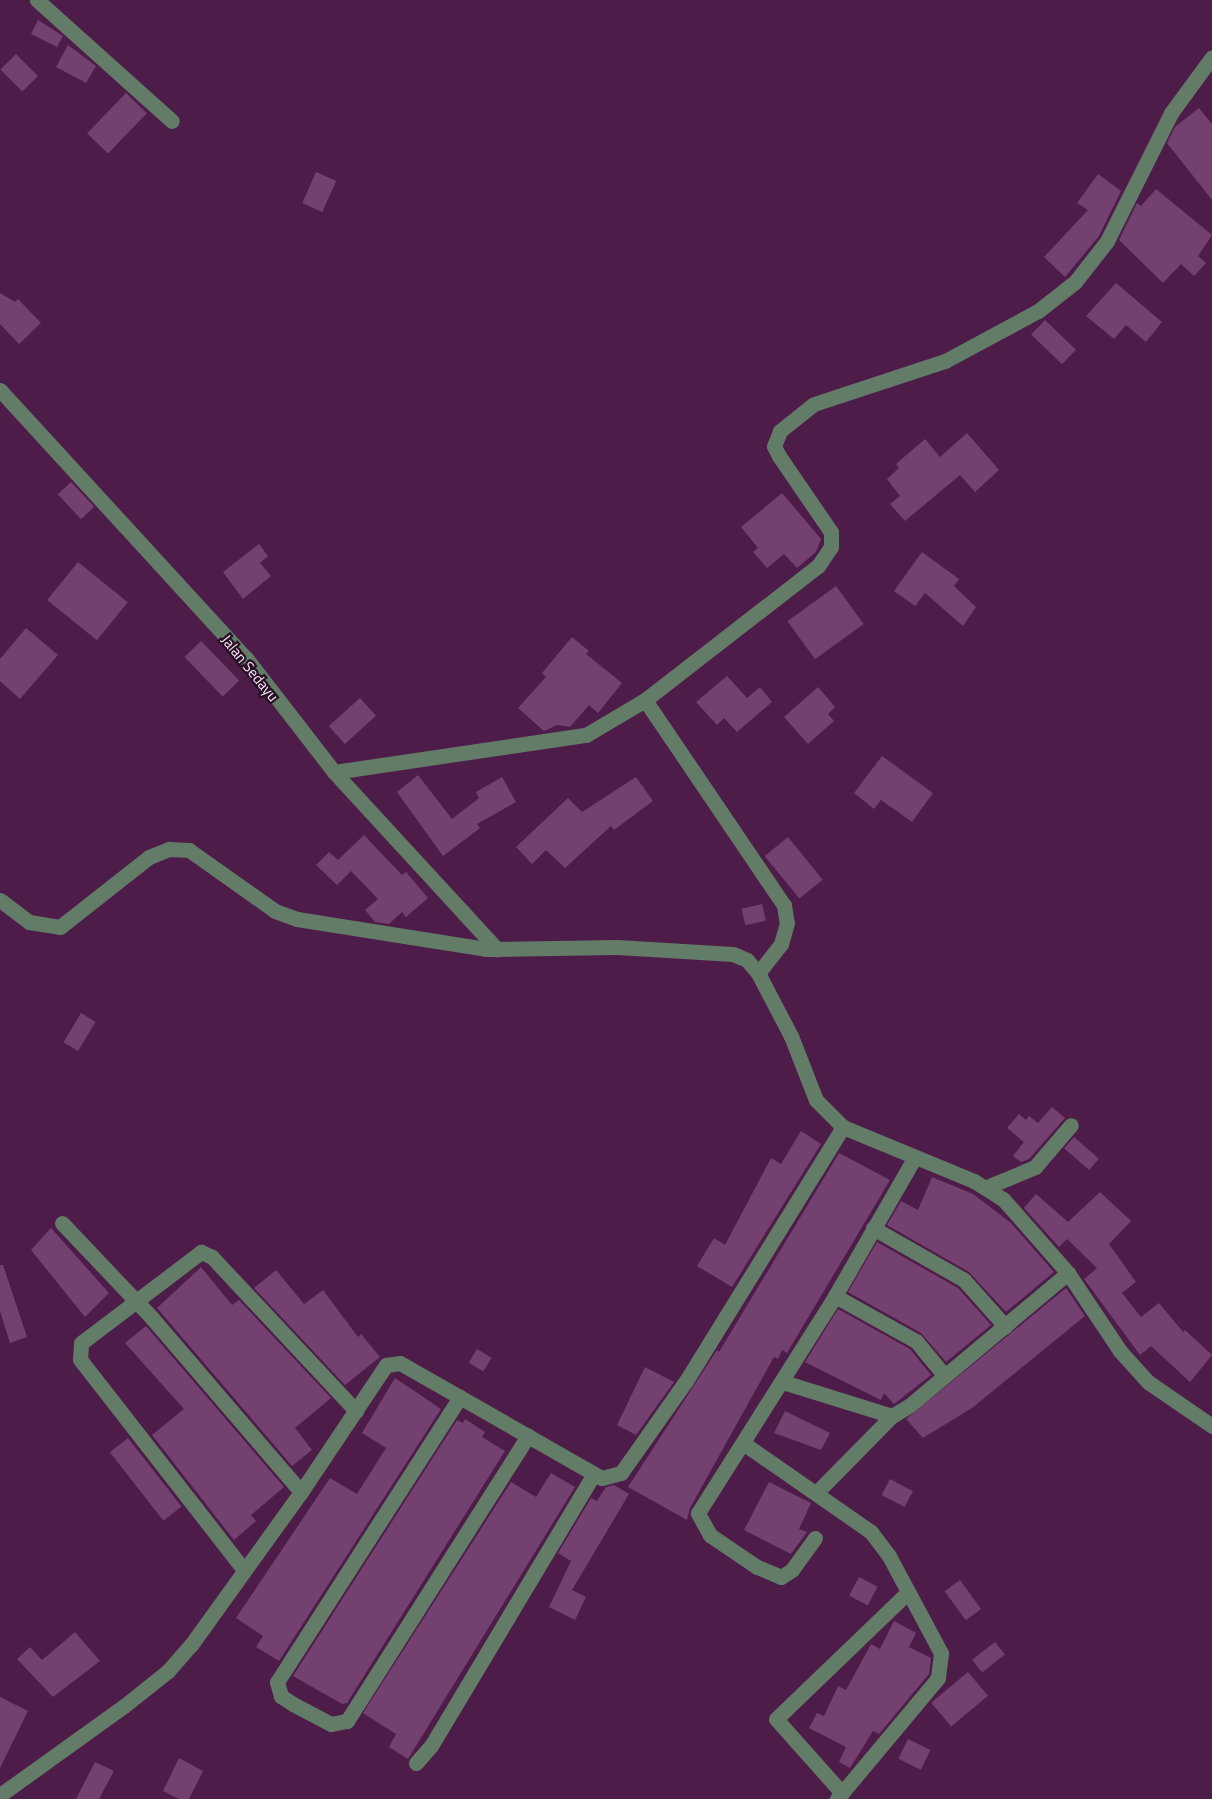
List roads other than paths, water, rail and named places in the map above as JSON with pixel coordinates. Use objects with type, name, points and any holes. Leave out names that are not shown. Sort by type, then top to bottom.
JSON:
[{"type":"street","points":[[37,0],[172,121]]},
{"type":"street","points":[[334,772],[586,735],[645,700],[819,566],[827,555],[831,532],[774,446],[786,423],[814,404],[945,361],[1038,310],[1076,282],[1107,241],[1171,114],[1212,57]]},
{"type":"street","name":"Jalan Sedayu","points":[[0,390],[246,658],[334,772],[497,949]]},
{"type":"street","points":[[645,700],[784,905],[787,923],[782,944],[758,973]]},
{"type":"street","points":[[0,900],[29,922],[60,927],[149,857],[169,849],[189,850],[286,916],[497,949],[702,949],[733,954],[747,960],[758,973],[791,1036],[816,1100],[843,1127],[987,1188],[1003,1199],[1068,1273],[1120,1351],[1148,1382],[1212,1426]]},
{"type":"street","points":[[987,1188],[1035,1167],[1071,1125]]},
{"type":"street","points":[[0,1795],[124,1707],[168,1671],[301,1492],[386,1365],[393,1362],[400,1363],[594,1474],[612,1478],[621,1473],[686,1381],[843,1127]]},
{"type":"street","points":[[815,1538],[784,1577],[757,1568],[704,1528],[699,1510],[836,1296],[915,1157]]},
{"type":"street","points":[[62,1222],[136,1301],[301,1492]]},
{"type":"street","points":[[873,1228],[964,1280],[1005,1326]]},
{"type":"street","points":[[244,1570],[80,1359],[81,1343],[201,1252],[212,1257],[356,1411]]},
{"type":"street","points":[[816,1493],[892,1416],[945,1376],[1068,1273]]},
{"type":"street","points":[[836,1296],[916,1341],[945,1376]]},
{"type":"street","points":[[783,1382],[892,1416]]},
{"type":"street","points":[[460,1397],[277,1683],[281,1696],[293,1704],[331,1724],[347,1721],[528,1436]]},
{"type":"street","points":[[743,1443],[872,1532],[889,1556],[906,1593],[941,1653],[942,1666],[938,1678],[840,1796],[776,1719],[906,1593]]},
{"type":"street","points":[[416,1763],[430,1746],[594,1474]]}]
